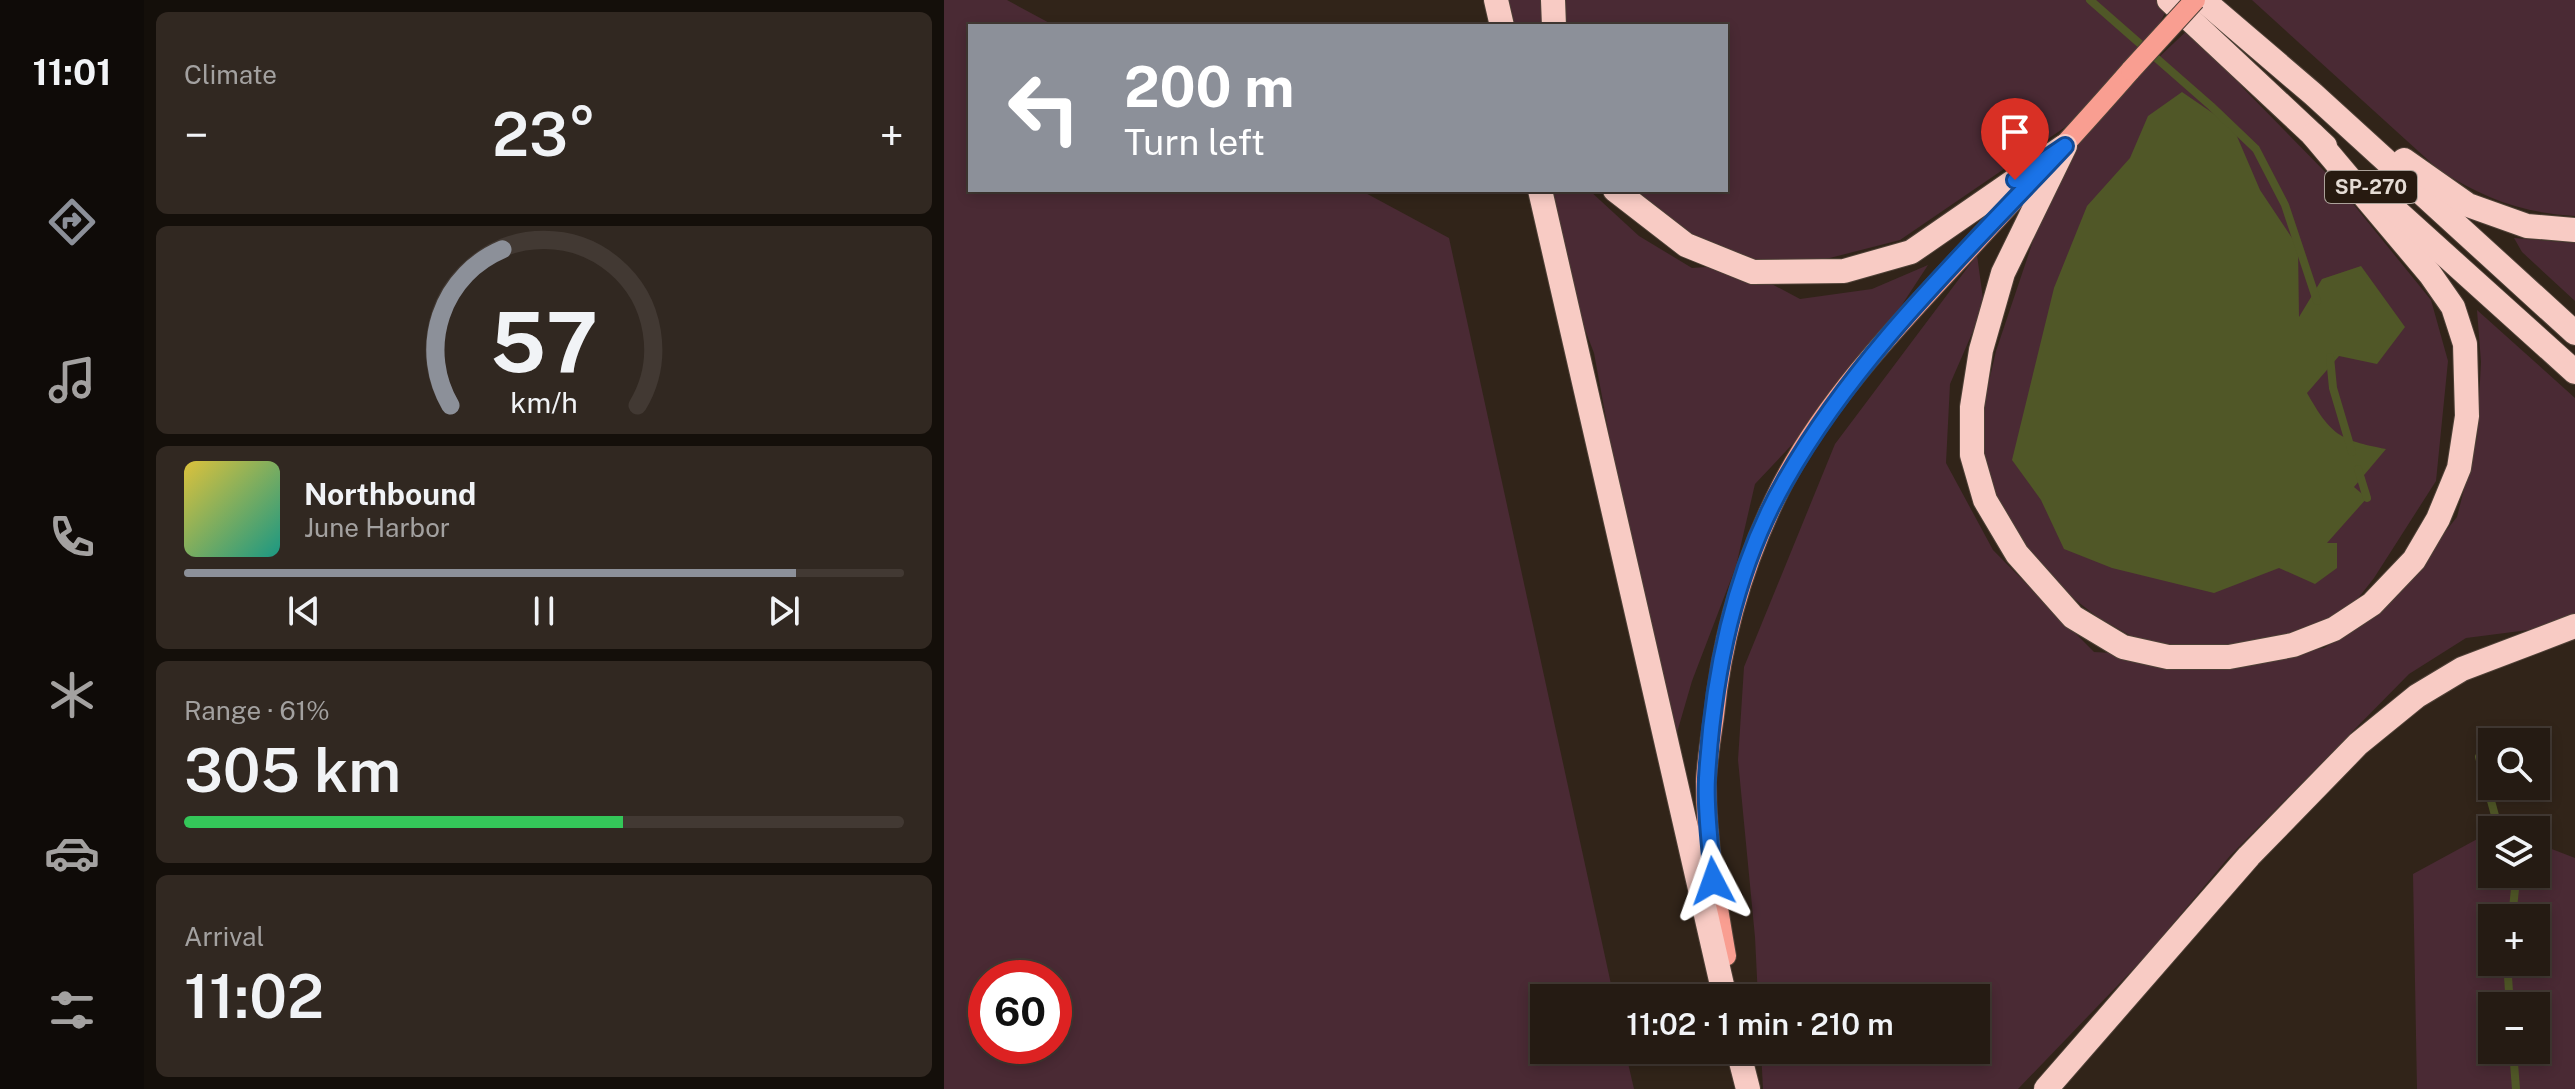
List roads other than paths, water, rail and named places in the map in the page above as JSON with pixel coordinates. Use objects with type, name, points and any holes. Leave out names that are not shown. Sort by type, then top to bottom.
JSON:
[{"type":"highway","points":[[1496,0],[1502,24]]},
{"type":"highway","points":[[1553,0],[1554,24]]},
{"type":"highway","name":"SP-270","points":[[2169,0],[2575,372]]},
{"type":"highway","name":"SP-270","points":[[2203,0],[2313,94],[2575,333]]},
{"type":"highway","points":[[2313,94],[2468,205],[2527,226],[2575,230]]},
{"type":"highway","points":[[2065,146],[2003,273],[1981,350],[1972,407],[1972,455],[1985,500],[2017,554],[2073,617],[2123,647],[2168,657],[2229,657],[2293,645],[2334,629],[2372,604],[2414,560],[2438,519],[2459,468],[2467,416],[2465,344],[2453,307],[2430,274],[2313,135]]},
{"type":"highway","points":[[1618,192],[1686,245],[1753,272],[1844,271],[1911,252],[2065,146]]},
{"type":"highway","points":[[1540,192],[1721,984]]},
{"type":"highway","points":[[2046,1089],[2249,856],[2358,744],[2417,696],[2462,669],[2575,626]]},
{"type":"highway","points":[[1744,1064],[1749,1089]]},
{"type":"main road","points":[[1731,984],[1713,881],[1706,781],[1718,677],[1734,602],[1759,533],[1816,430],[1868,358],[2065,146],[2195,0]]},
{"type":"waterway","points":[[2090,0],[2256,149],[2285,205],[2317,301]]},
{"type":"waterway","points":[[2330,357],[2333,388],[2352,452]]},
{"type":"waterway","points":[[2358,469],[2367,498]]},
{"type":"waterway","points":[[2491,800],[2495,816]]},
{"type":"waterway","points":[[2513,904],[2515,888]]},
{"type":"waterway","points":[[2508,976],[2509,992]]},
{"type":"waterway","points":[[2514,1064],[2516,1089]]}]
